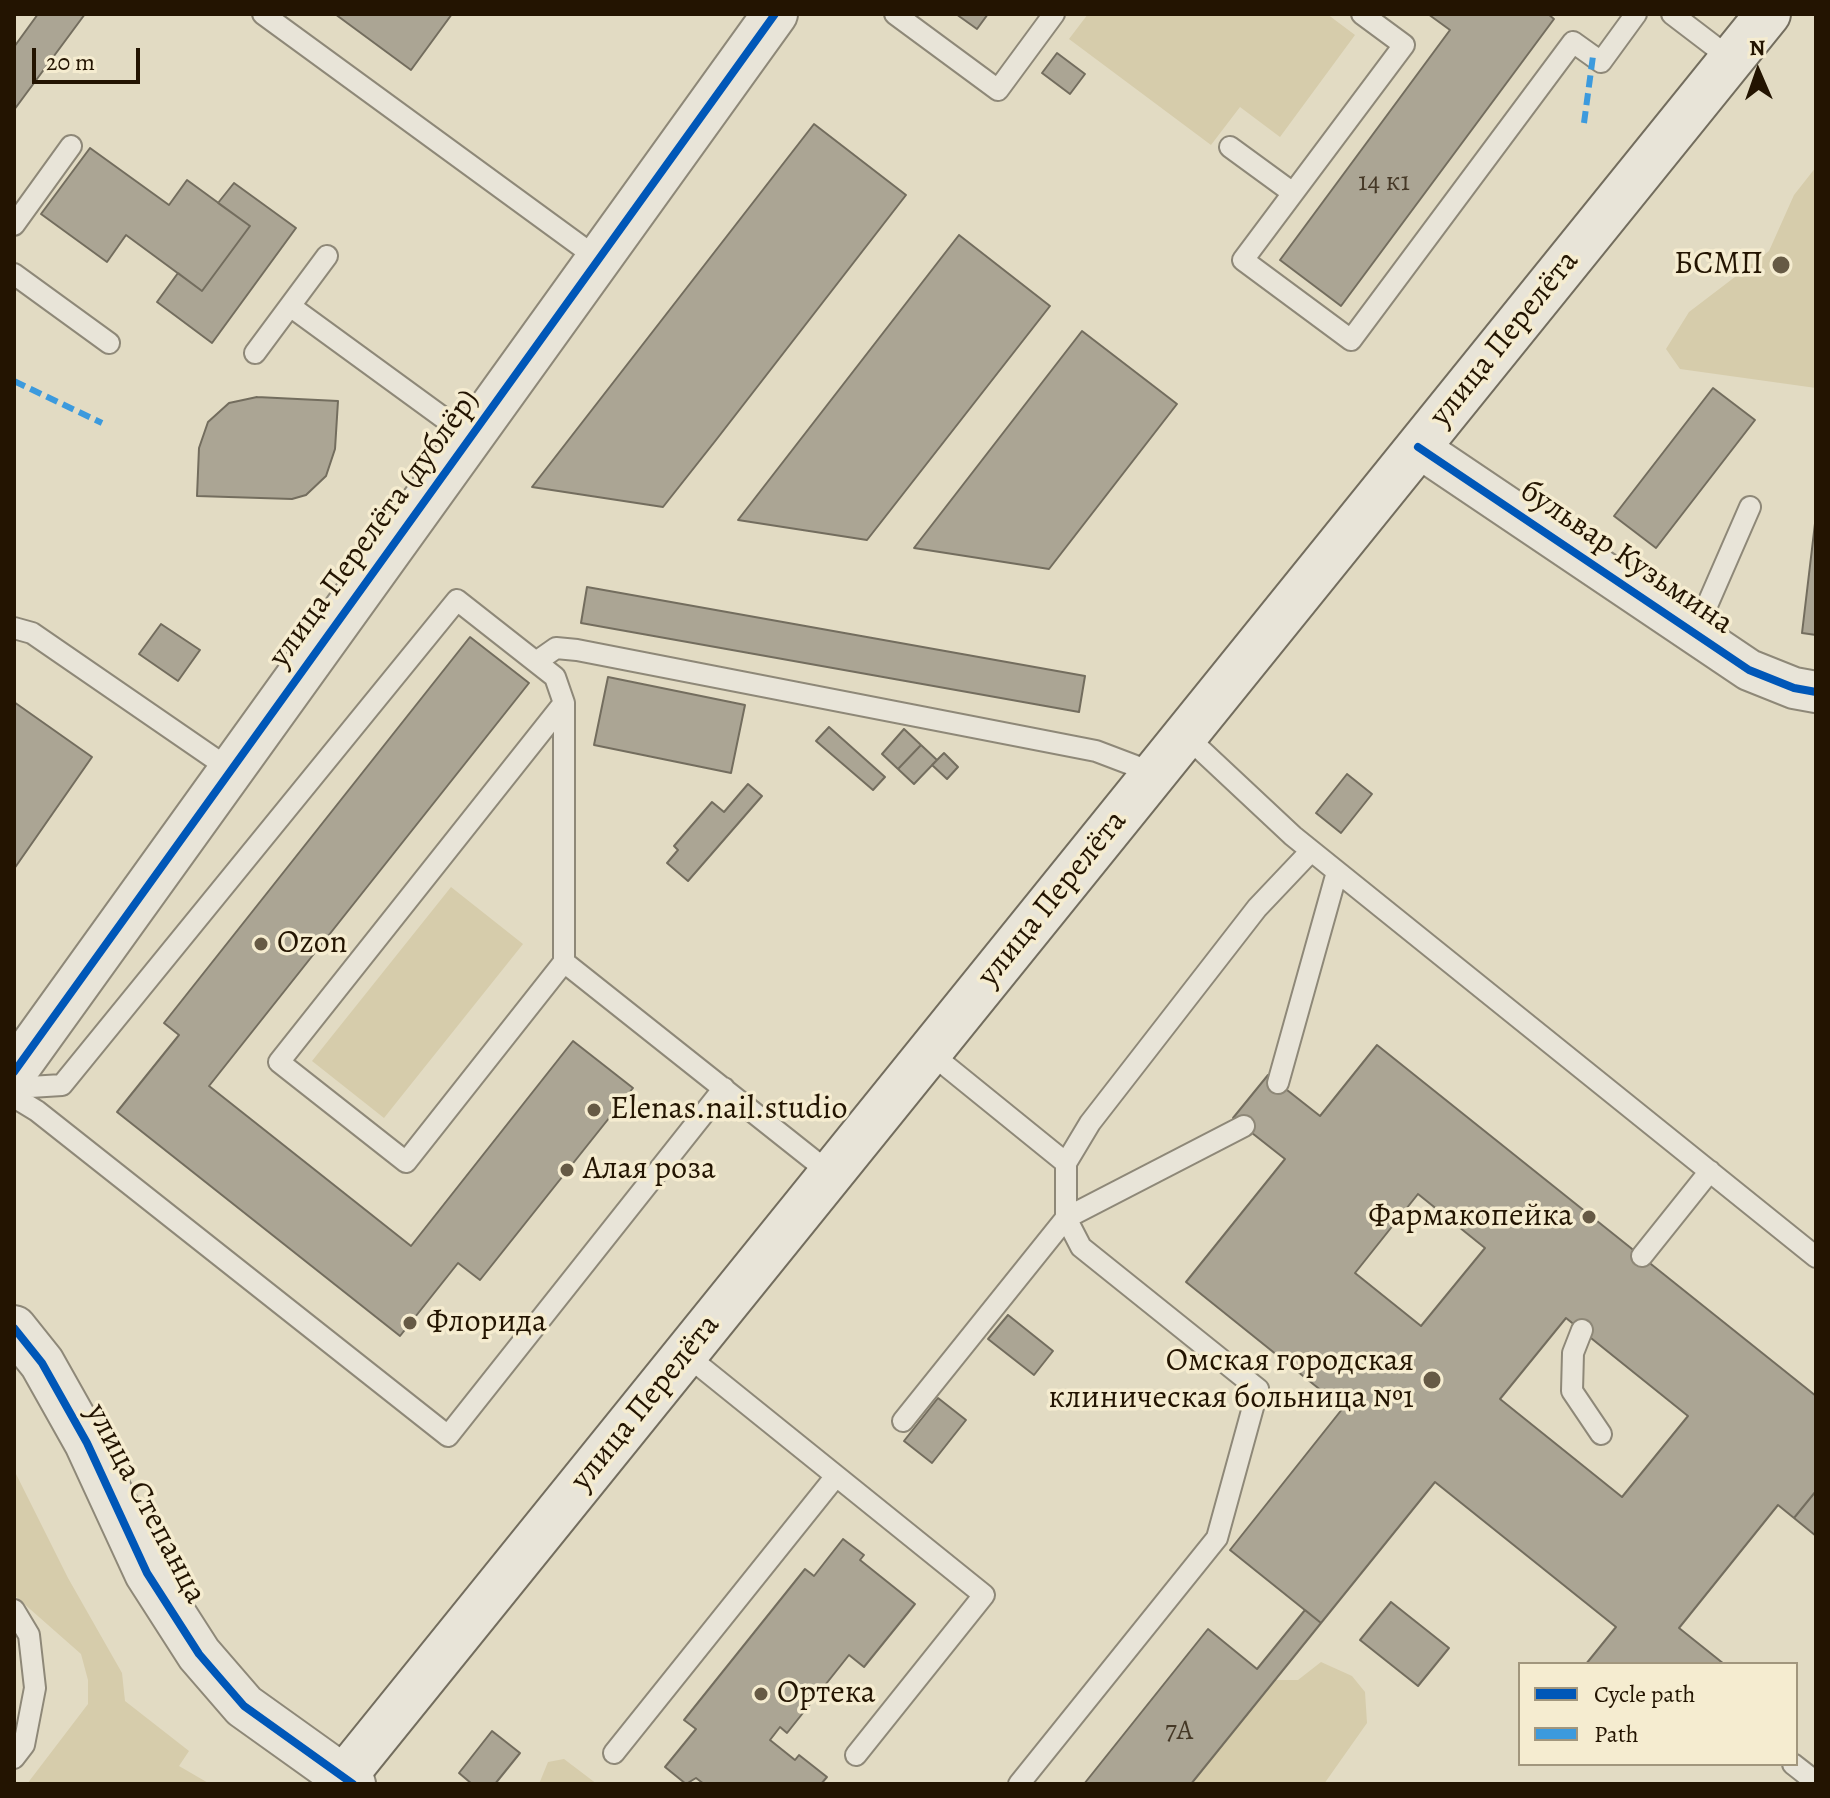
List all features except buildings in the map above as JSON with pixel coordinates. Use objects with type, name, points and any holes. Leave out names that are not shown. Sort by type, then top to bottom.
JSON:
[{"type":"main road","name":"улица Перелёта","points":[[344,1782],[685,1354],[1768,14]]},
{"type":"main road","name":"улица Перелёта (дублёр)","points":[[14,1072],[773,15]]},
{"type":"main road","name":"улица Степанца","points":[[14,1328],[42,1363],[65,1403],[147,1573],[199,1654],[244,1706],[344,1782]]},
{"type":"street","name":"бульвар Кузьмина","points":[[1418,447],[1749,670],[1794,688],[1816,692]]},
{"type":"lane","points":[[263,14],[597,258]]},
{"type":"lane","points":[[895,14],[998,90],[1054,14]]},
{"type":"lane","points":[[1362,14],[1404,45],[1243,260],[1351,340],[1573,42],[1601,62],[1636,14]]},
{"type":"lane","points":[[1672,14],[1731,59]]},
{"type":"lane","points":[[14,225],[71,146]]},
{"type":"lane","points":[[1230,147],[1293,193]]},
{"type":"lane","points":[[255,353],[327,256]]},
{"type":"lane","points":[[14,274],[109,343]]},
{"type":"lane","points":[[290,306],[471,438]]},
{"type":"lane","points":[[1695,633],[1750,507]]},
{"type":"lane","points":[[14,1088],[62,1085],[457,600],[555,677],[564,703],[564,962],[406,1162],[279,1062],[564,703]]},
{"type":"lane","points":[[14,628],[32,633],[231,770]]},
{"type":"lane","points":[[536,662],[556,648],[577,650],[1096,751],[1154,773]]},
{"type":"lane","points":[[1185,735],[1311,851],[1816,1257]]},
{"type":"lane","points":[[1019,1784],[1217,1538],[1258,1389],[1081,1247],[1066,1218],[1066,1163],[1090,1123],[1257,908],[1311,851]]},
{"type":"lane","points":[[1278,1083],[1337,872]]},
{"type":"lane","points":[[564,962],[831,1174]]},
{"type":"lane","points":[[929,1052],[1066,1163]]},
{"type":"lane","points":[[14,1097],[37,1111],[448,1436],[724,1088]]},
{"type":"lane","points":[[903,1421],[1066,1218],[1244,1126]]},
{"type":"lane","points":[[1642,1256],[1710,1171]]},
{"type":"lane","points":[[1582,1330],[1573,1353],[1572,1391],[1601,1434]]},
{"type":"lane","points":[[685,1354],[984,1595],[856,1755]]},
{"type":"lane","points":[[614,1753],[836,1476]]},
{"type":"lane","points":[[14,1610],[29,1635],[35,1688],[24,1745],[14,1758]]},
{"type":"lane","points":[[1796,1766],[1816,1782]]},
{"type":"shaded area","points":[[1088,14],[1327,14],[1355,35],[1280,137],[1240,107],[1211,145],[1069,39]]},
{"type":"shaded area","name":"БСМП","points":[[1816,167],[1816,388],[1680,369],[1666,349],[1689,312],[1769,251],[1794,195]]},
{"type":"shaded area","points":[[451,887],[523,944],[384,1118],[312,1061]]},
{"type":"shaded area","points":[[14,1470],[68,1578],[122,1673],[125,1701],[189,1751],[179,1766],[210,1784],[27,1784],[88,1704],[88,1680],[81,1654],[14,1595]]},
{"type":"shaded area","points":[[1321,1662],[1352,1676],[1365,1692],[1367,1723],[1324,1784],[1191,1784],[1275,1680],[1298,1680]]},
{"type":"shaded area","points":[[564,1759],[597,1784],[539,1784],[548,1762]]},
{"type":"marked path","points":[[1584,123],[1593,56]]},
{"type":"marked path","points":[[14,381],[102,423]]},
{"type":"cycle path","points":[[14,1072],[775,14]]},
{"type":"cycle path","points":[[1418,447],[1749,670],[1794,688],[1816,692]]},
{"type":"cycle path","points":[[14,1328],[42,1363],[87,1443],[147,1573],[199,1654],[244,1706],[353,1784]]},
{"type":"place","name":"БСМП","points":[[1781,265]]},
{"type":"place","name":"Ozon","points":[[261,944]]},
{"type":"place","name":"Elenas.nail.studio","points":[[594,1110]]},
{"type":"place","name":"Алая роза","points":[[567,1170]]},
{"type":"place","name":"Фармакопейка","points":[[1589,1217]]},
{"type":"place","name":"Флорида","points":[[410,1323]]},
{"type":"place","name":"Омская городская клиническая больница №1","points":[[1432,1380]]},
{"type":"place","name":"Ортека","points":[[761,1694]]}]
